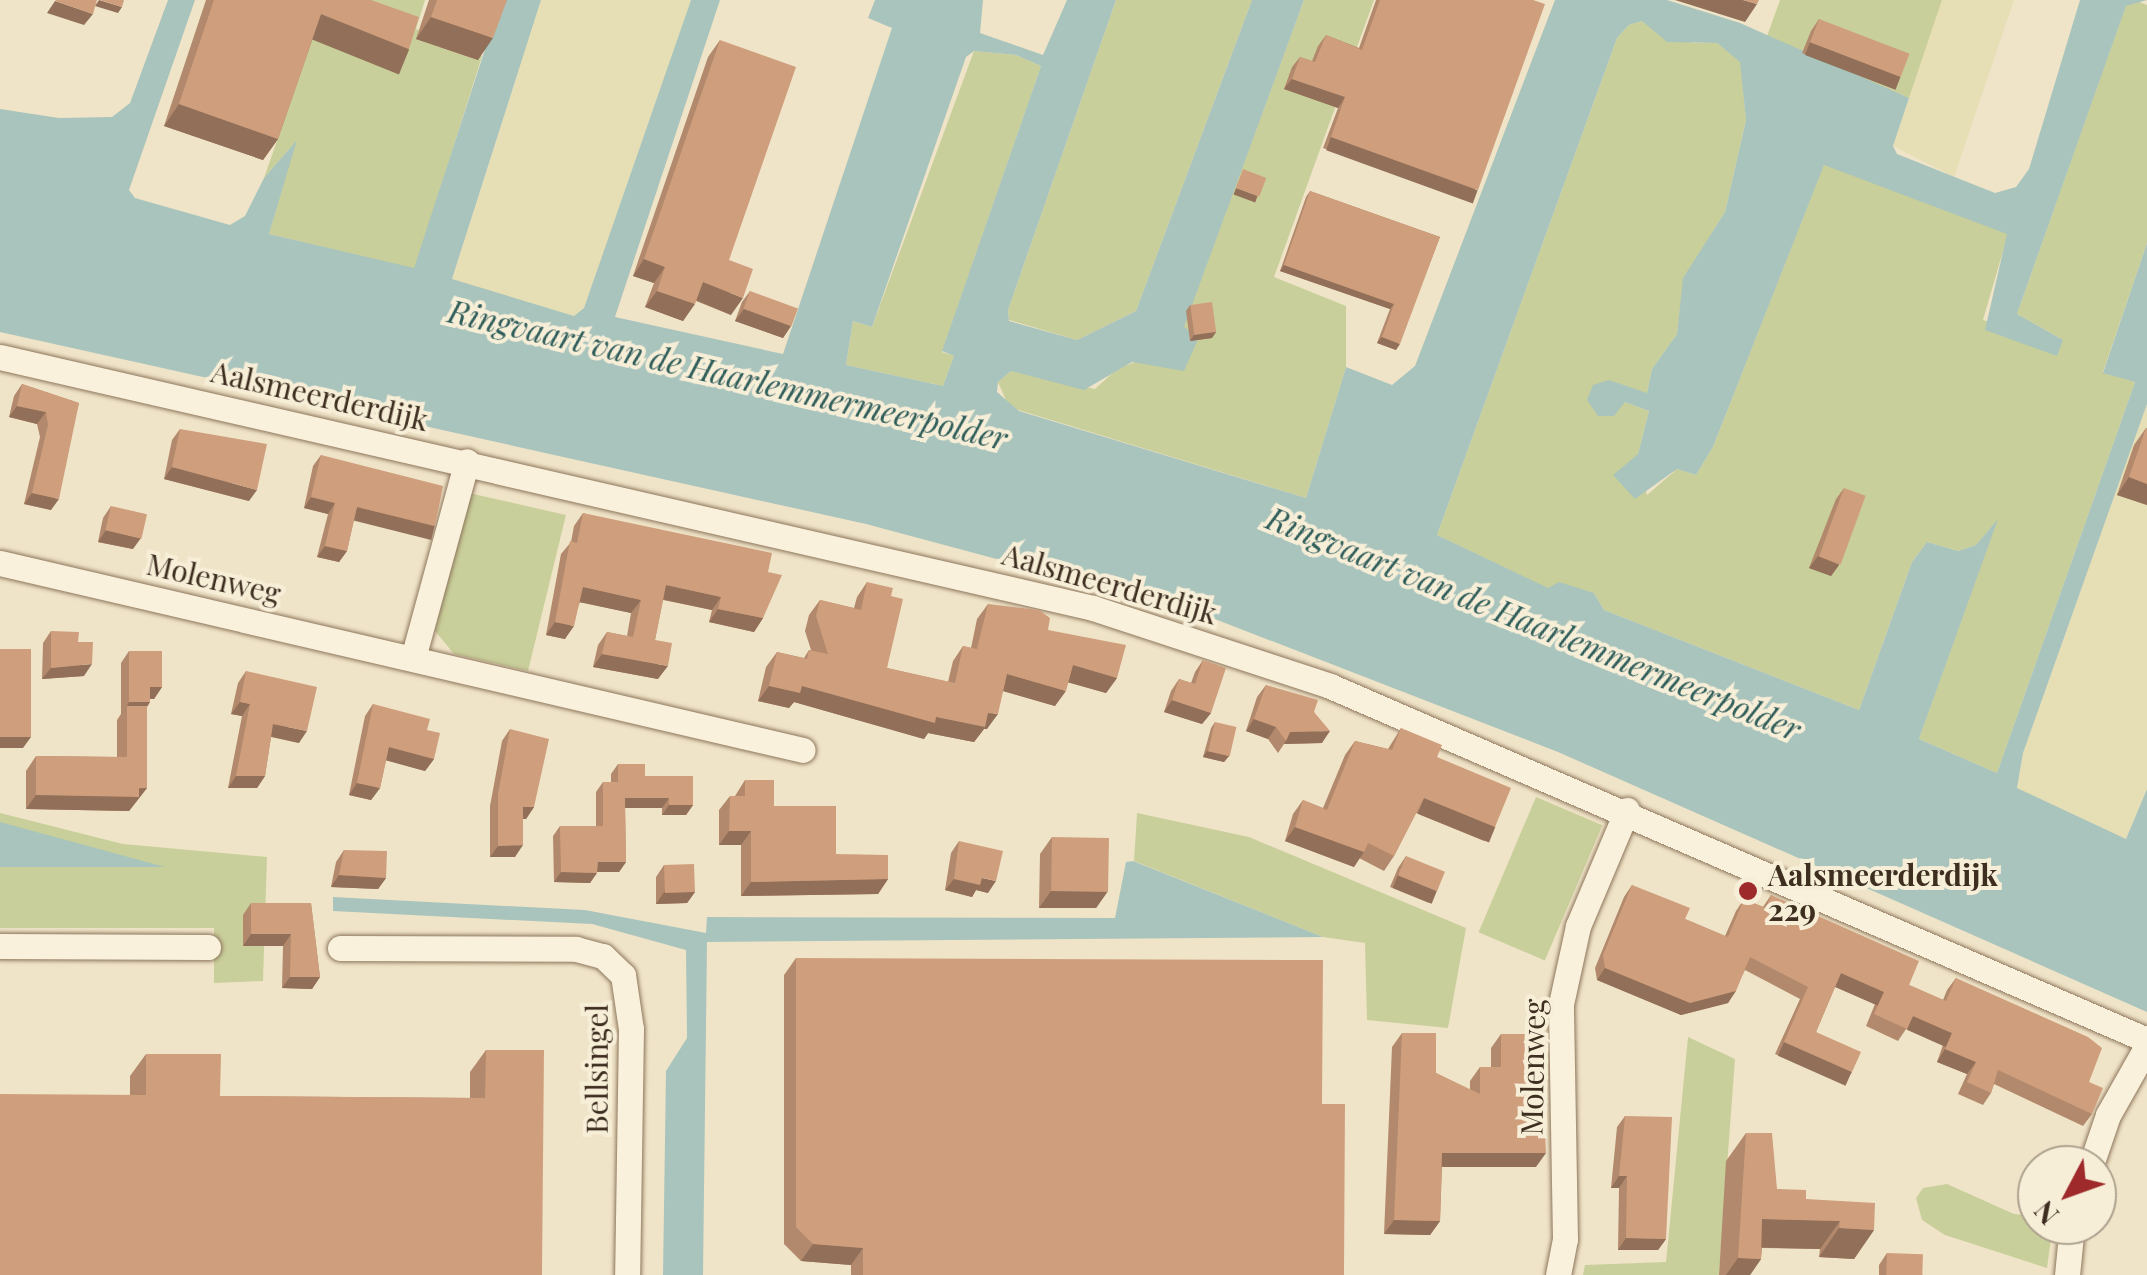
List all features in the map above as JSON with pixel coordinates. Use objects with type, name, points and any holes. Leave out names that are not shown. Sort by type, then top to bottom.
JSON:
[{"type":"street","name":"Aalsmeerderdijk","points":[[0,357],[467,461],[1093,608],[1330,686],[1627,810],[2147,1043],[2108,1115],[2098,1145]]},
{"type":"street","points":[[414,658],[467,461]]},
{"type":"street","name":"Molenweg","points":[[0,563],[803,750]]},
{"type":"street","name":"Molenweg","points":[[1558,1275],[1565,1240],[1561,1004],[1578,926],[1627,810]]},
{"type":"street","points":[[0,946],[208,947]]},
{"type":"street","name":"Bellsingel","points":[[340,948],[576,949],[603,956],[623,976],[631,1028],[627,1275]]},
{"type":"street","points":[[2067,1275],[2070,1245]]},
{"type":"shaded area","points":[[541,0],[691,0],[584,308],[574,316],[452,280]]},
{"type":"shaded area","points":[[1942,0],[2014,0],[1954,177],[1893,146]]},
{"type":"shaded area","points":[[2147,404],[2147,789],[2126,839],[2017,789],[2023,753]]},
{"type":"green space","points":[[326,0],[425,0],[416,29],[482,56],[415,269],[269,234],[295,143],[264,178]]},
{"type":"green space","points":[[1116,0],[1252,0],[1136,311],[1077,340],[1009,320],[1008,310]]},
{"type":"green space","points":[[1304,0],[1374,0],[1274,277],[1346,306],[1346,367],[1306,498],[1009,407],[998,382],[1011,371],[1095,389],[1117,369],[1199,337],[1183,328]]},
{"type":"green space","points":[[1780,0],[1942,0],[1909,98],[1766,39]]},
{"type":"green space","points":[[2137,1],[2147,5],[2147,243],[2103,372],[2135,382],[1997,773],[1919,739],[1996,522],[1976,545],[1958,551],[1927,542],[1912,562],[1859,710],[1604,610],[1594,593],[1548,589],[1437,535],[1617,38],[1629,25],[1642,21],[1694,43],[1717,43],[1741,62],[1746,120],[1725,212],[1684,278],[1677,334],[1652,369],[1647,393],[1625,402],[1649,411],[1638,454],[1647,495],[1677,469],[1696,475],[1713,447],[1824,164],[2008,234],[1983,320],[2063,340],[2017,314],[2126,5]]},
{"type":"green space","points":[[974,51],[1016,55],[1041,66],[942,352],[954,356],[943,386],[846,365],[853,321],[872,327]]},
{"type":"green space","points":[[469,493],[566,515],[528,671],[454,654],[435,631]]},
{"type":"green space","points":[[1536,797],[1602,825],[1545,960],[1479,932]]},
{"type":"green space","points":[[0,813],[123,844],[267,857],[263,981],[214,983],[214,928],[0,928]]},
{"type":"green space","points":[[1137,813],[1249,837],[1466,928],[1448,1028],[1367,1020],[1365,943],[1323,937],[1134,861]]},
{"type":"green space","points":[[1688,1037],[1735,1059],[1719,1275],[1583,1275],[1585,1265],[1666,1262]]},
{"type":"green space","points":[[1947,1184],[2017,1214],[2017,1245],[2050,1245],[2047,1268],[1945,1235],[1922,1220],[1916,1198],[1923,1188]]},
{"type":"water","name":"Ringvaart van de Haarlemmermeerpolder","points":[[168,0],[195,0],[129,190],[135,198],[230,225],[245,216],[264,178],[297,140],[269,234],[414,268],[501,0],[541,0],[452,279],[574,316],[584,308],[691,0],[720,0],[615,317],[783,354],[892,28],[868,18],[875,0],[983,0],[980,33],[1043,55],[1067,0],[1116,0],[1008,310],[1009,321],[1077,340],[1136,311],[1252,0],[1304,0],[1184,327],[1199,337],[1184,371],[1132,362],[1084,390],[1011,371],[998,382],[997,392],[1019,411],[1306,498],[1346,367],[1392,385],[1415,366],[1555,0],[1667,0],[1740,23],[1909,98],[1893,146],[1897,154],[1995,193],[2016,187],[2029,169],[2080,0],[2147,0],[2126,6],[2017,314],[2063,340],[2057,356],[1985,330],[2007,234],[1824,165],[1713,447],[1696,475],[1677,469],[1635,499],[1613,475],[1638,454],[1649,411],[1625,402],[1614,416],[1598,416],[1587,400],[1593,385],[1609,380],[1647,393],[1652,369],[1677,334],[1683,278],[1725,212],[1746,120],[1740,62],[1717,43],[1667,42],[1642,21],[1629,25],[1617,38],[1437,535],[1548,588],[1559,582],[1594,593],[1604,610],[1859,710],[1912,562],[1927,542],[1958,551],[1976,545],[1998,519],[1919,739],[1997,773],[2135,382],[2103,373],[2147,243],[2147,404],[2023,753],[2017,788],[2126,839],[2147,789],[2147,1012],[1558,752],[1202,614],[866,524],[0,332],[0,109],[59,118],[112,117],[130,103]],"holes":[[[974,51],[1016,55],[1041,66],[942,351],[954,356],[943,386],[846,365],[853,321],[872,327],[966,57]]]},
{"type":"water","points":[[0,822],[165,867],[0,867]]},
{"type":"water","points":[[1133,861],[1323,937],[707,942],[703,1275],[663,1275],[666,1071],[687,1038],[686,950],[592,924],[333,911],[333,897],[585,910],[706,933],[707,917],[1115,918],[1126,862]]},
{"type":"building","points":[[56,0],[97,0],[93,14]]},
{"type":"building","points":[[100,0],[124,0],[122,7]]},
{"type":"building","points":[[214,0],[371,0],[419,17],[409,49],[321,14],[278,139],[179,104]]},
{"type":"building","points":[[437,0],[507,0],[493,38],[431,17]]},
{"type":"building","points":[[1380,0],[1533,0],[1545,4],[1478,190],[1331,137],[1345,97],[1292,79],[1300,57],[1315,62],[1326,35],[1362,50]]},
{"type":"building","points":[[1819,19],[1910,54],[1901,77],[1810,42]]},
{"type":"building","points":[[720,40],[796,67],[729,260],[753,269],[743,298],[703,282],[695,304],[657,291],[665,267],[644,259]]},
{"type":"building","points":[[1243,169],[1266,178],[1259,197],[1236,188]]},
{"type":"building","points":[[1310,191],[1440,237],[1400,344],[1382,337],[1394,304],[1284,265]]},
{"type":"building","points":[[750,291],[798,308],[791,326],[744,309]]},
{"type":"building","points":[[1212,302],[1216,332],[1194,335],[1190,305]]},
{"type":"building","points":[[22,384],[79,403],[59,499],[32,493],[48,425],[46,412],[17,406]]},
{"type":"building","points":[[2147,428],[2147,484],[2129,477]]},
{"type":"building","points":[[180,429],[267,444],[257,490],[172,467]]},
{"type":"building","points":[[321,455],[443,486],[435,526],[357,507],[347,551],[325,546],[335,503],[311,497]]},
{"type":"building","points":[[1844,488],[1866,496],[1841,564],[1819,557]]},
{"type":"building","points":[[111,506],[147,514],[141,539],[105,530]]},
{"type":"building","points":[[583,513],[772,553],[768,572],[782,575],[763,618],[718,609],[721,597],[666,585],[655,640],[672,643],[668,666],[602,654],[607,632],[633,637],[641,600],[583,587],[574,626],[555,622],[570,541],[577,543]]},
{"type":"building","points":[[867,582],[893,588],[891,596],[903,599],[887,668],[955,683],[963,646],[977,649],[988,604],[1039,610],[1050,618],[1048,630],[1126,645],[1117,678],[1073,665],[1066,691],[1007,674],[998,714],[988,713],[985,727],[936,717],[935,723],[802,686],[800,693],[769,686],[777,652],[807,659],[809,650],[828,654],[816,616],[820,600],[861,610]]},
{"type":"building","points":[[51,631],[79,632],[78,642],[93,642],[92,664],[51,668]]},
{"type":"building","points":[[0,649],[31,649],[31,737],[0,737]]},
{"type":"building","points":[[129,651],[162,651],[162,687],[150,687],[150,702],[129,702]]},
{"type":"building","points":[[1203,660],[1226,668],[1211,713],[1172,700],[1179,679],[1195,684]]},
{"type":"building","points":[[246,671],[317,687],[307,731],[273,724],[265,776],[236,776],[250,704],[240,702]]},
{"type":"building","points":[[1266,685],[1318,700],[1314,712],[1330,731],[1290,732],[1286,741],[1276,727],[1254,719]]},
{"type":"building","points":[[373,704],[430,719],[427,730],[440,733],[434,759],[389,747],[380,788],[357,783]]},
{"type":"building","points":[[127,706],[147,706],[147,788],[139,788],[139,797],[36,795],[36,756],[127,757]]},
{"type":"building","points":[[1215,722],[1236,727],[1230,756],[1208,751]]},
{"type":"building","points":[[1401,728],[1442,745],[1437,757],[1511,788],[1495,827],[1424,798],[1394,856],[1368,843],[1364,852],[1295,827],[1303,800],[1327,810],[1355,741],[1392,750]]},
{"type":"building","points":[[510,729],[549,739],[534,807],[523,807],[523,845],[498,846],[498,794]]},
{"type":"building","points":[[618,764],[645,764],[645,776],[693,776],[693,805],[669,805],[669,798],[625,798],[626,862],[598,862],[597,873],[561,872],[560,826],[603,826],[603,782],[618,782]]},
{"type":"building","points":[[745,780],[774,780],[774,806],[836,806],[836,854],[888,855],[888,879],[751,882],[751,831],[729,831],[730,796],[745,796]]},
{"type":"building","points":[[1052,837],[1109,838],[1108,892],[1051,891]]},
{"type":"building","points":[[959,841],[1003,851],[996,881],[982,878],[980,885],[954,879]]},
{"type":"building","points":[[344,850],[387,851],[386,878],[339,875]]},
{"type":"building","points":[[1406,856],[1445,872],[1437,891],[1398,875]]},
{"type":"building","points":[[694,864],[695,892],[665,893],[664,865]]},
{"type":"building","points":[[1632,885],[1690,908],[1685,919],[1728,937],[1744,899],[1766,908],[1771,895],[1919,961],[1909,985],[1946,1001],[1956,978],[2088,1037],[2102,1048],[2089,1082],[2103,1088],[2092,1114],[1998,1070],[1991,1093],[1967,1082],[1976,1062],[1945,1049],[1952,1033],[1913,1016],[1907,1029],[1874,1014],[1884,992],[1841,973],[1816,1032],[1861,1052],[1852,1072],[1784,1042],[1808,987],[1750,957],[1736,991],[1690,1003],[1605,968],[1603,955]]},
{"type":"building","points":[[251,903],[311,903],[320,977],[290,977],[291,934],[251,934]]},
{"type":"building","points":[[796,958],[1323,960],[1322,1104],[1345,1104],[1344,1275],[863,1275],[863,1248],[813,1244],[796,1227]]},
{"type":"building","points":[[1402,1033],[1436,1033],[1436,1073],[1480,1094],[1480,1067],[1501,1067],[1501,1034],[1540,1034],[1546,1153],[1442,1153],[1440,1221],[1394,1220]]},
{"type":"building","points":[[486,1050],[544,1050],[542,1275],[0,1275],[0,1094],[146,1095],[146,1054],[221,1054],[220,1096],[485,1098]]},
{"type":"building","points":[[1625,1116],[1672,1117],[1666,1239],[1626,1238],[1627,1176],[1619,1176]]},
{"type":"building","points":[[1746,1133],[1772,1133],[1777,1189],[1806,1190],[1806,1199],[1875,1203],[1874,1230],[1839,1228],[1840,1221],[1762,1219],[1761,1259],[1738,1258]]},
{"type":"building","points":[[1887,1253],[1923,1254],[1922,1275],[1886,1275]]},
{"type":"place","name":"Aalsmeerderdijk 229","points":[[1748,891]]}]
